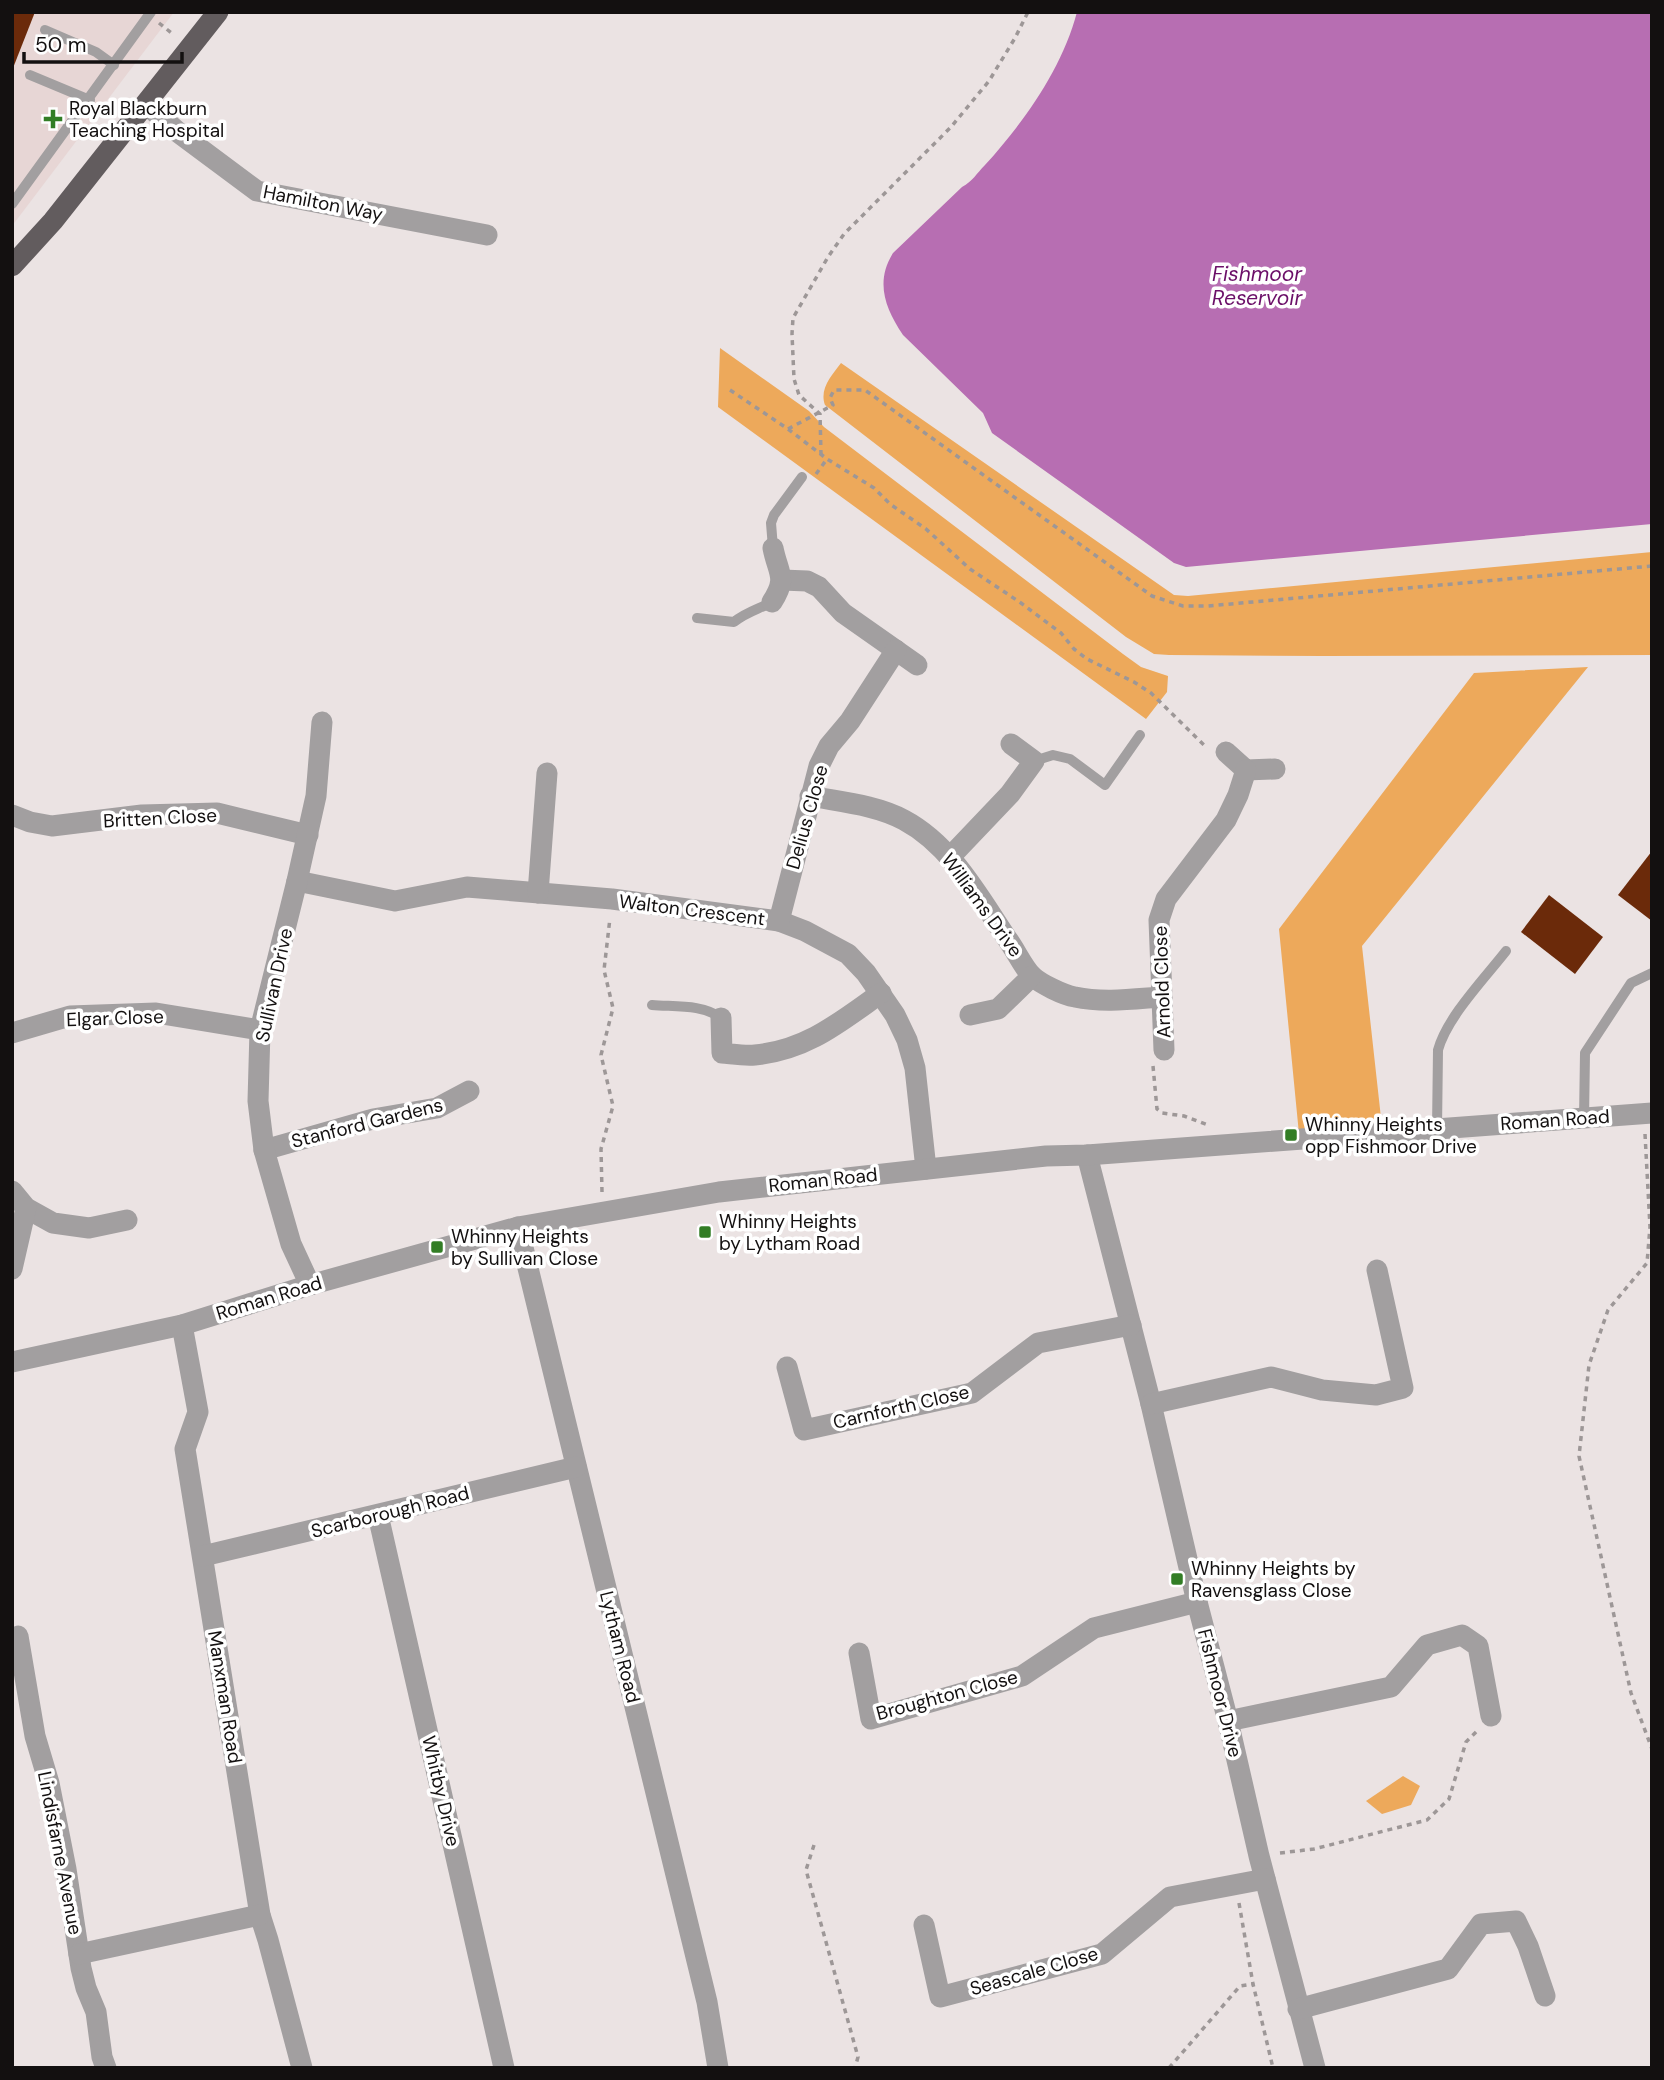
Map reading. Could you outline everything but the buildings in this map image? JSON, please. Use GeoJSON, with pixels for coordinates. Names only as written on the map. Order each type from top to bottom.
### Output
{"type":"FeatureCollection","features":[{"type":"Feature","properties":{"kind":"highway"},"geometry":{"type":"LineString","coordinates":[[12,266],[53,221],[218,12]]}},
{"type":"Feature","properties":{"kind":"street","name":"Hamilton Way"},"geometry":{"type":"LineString","coordinates":[[146,104],[179,133],[257,191],[487,235]]}},
{"type":"Feature","properties":{"kind":"street"},"geometry":{"type":"LineString","coordinates":[[772,602],[782,580],[773,548]]}},
{"type":"Feature","properties":{"kind":"street"},"geometry":{"type":"LineString","coordinates":[[782,580],[807,581],[819,587],[843,613],[917,665]]}},
{"type":"Feature","properties":{"kind":"street","name":"Delius Close"},"geometry":{"type":"LineString","coordinates":[[779,921],[819,766],[829,746],[850,722],[896,650]]}},
{"type":"Feature","properties":{"kind":"street","name":"Sullivan Drive"},"geometry":{"type":"LineString","coordinates":[[310,1285],[291,1244],[264,1150],[258,1101],[260,1030],[316,796],[323,722]]}},
{"type":"Feature","properties":{"kind":"street"},"geometry":{"type":"LineString","coordinates":[[951,856],[1010,794],[1034,761],[1011,744]]}},
{"type":"Feature","properties":{"kind":"street"},"geometry":{"type":"LineString","coordinates":[[1226,751],[1246,770],[1275,769]]}},
{"type":"Feature","properties":{"kind":"street","name":"Arnold Close"},"geometry":{"type":"LineString","coordinates":[[1164,1050],[1159,920],[1162,909],[1166,899],[1226,820],[1246,770]]}},
{"type":"Feature","properties":{"kind":"street"},"geometry":{"type":"LineString","coordinates":[[538,893],[547,773]]}},
{"type":"Feature","properties":{"kind":"street","name":"Williams Drive"},"geometry":{"type":"LineString","coordinates":[[810,796],[879,810],[904,820],[951,856],[1032,976],[1058,991],[1073,997],[1104,1000],[1161,997]]}},
{"type":"Feature","properties":{"kind":"street","name":"Britten Close"},"geometry":{"type":"LineString","coordinates":[[12,815],[52,826],[142,815],[217,813],[308,835]]}},
{"type":"Feature","properties":{"kind":"street","name":"Walton Crescent"},"geometry":{"type":"LineString","coordinates":[[297,881],[394,901],[467,887],[612,899],[779,921],[805,931],[848,954],[866,973],[881,993],[907,1040],[915,1068],[926,1169]]}},
{"type":"Feature","properties":{"kind":"street","name":"Williams Drive"},"geometry":{"type":"LineString","coordinates":[[970,1015],[998,1009],[1032,976]]}},
{"type":"Feature","properties":{"kind":"street"},"geometry":{"type":"LineString","coordinates":[[721,1018],[722,1053],[752,1055],[776,1052],[810,1041],[881,993]]}},
{"type":"Feature","properties":{"kind":"street","name":"Elgar Close"},"geometry":{"type":"LineString","coordinates":[[12,1033],[70,1016],[156,1013],[260,1030]]}},
{"type":"Feature","properties":{"kind":"street","name":"Stanford Gardens"},"geometry":{"type":"LineString","coordinates":[[264,1150],[373,1119],[437,1108],[469,1091]]}},
{"type":"Feature","properties":{"kind":"street","name":"Roman Road"},"geometry":{"type":"LineString","coordinates":[[12,1362],[182,1325],[310,1285],[517,1227],[719,1192],[1046,1156],[1648,1113]]}},
{"type":"Feature","properties":{"kind":"street","name":"Fishmoor Drive"},"geometry":{"type":"LineString","coordinates":[[1087,1155],[1151,1404],[1259,1856],[1315,2068]]}},
{"type":"Feature","properties":{"kind":"street"},"geometry":{"type":"LineString","coordinates":[[12,1191],[26,1208],[53,1223],[89,1228],[127,1220]]}},
{"type":"Feature","properties":{"kind":"street"},"geometry":{"type":"LineString","coordinates":[[12,1269],[26,1208]]}},
{"type":"Feature","properties":{"kind":"street","name":"Lytham Road"},"geometry":{"type":"LineString","coordinates":[[517,1227],[707,2002],[718,2068]]}},
{"type":"Feature","properties":{"kind":"street"},"geometry":{"type":"LineString","coordinates":[[1151,1404],[1271,1377],[1322,1390],[1376,1395],[1403,1388],[1377,1270]]}},
{"type":"Feature","properties":{"kind":"street","name":"Manxman Road"},"geometry":{"type":"LineString","coordinates":[[182,1325],[198,1412],[185,1449],[260,1915],[302,2068]]}},
{"type":"Feature","properties":{"kind":"street","name":"Carnforth Close"},"geometry":{"type":"LineString","coordinates":[[787,1367],[804,1430],[972,1393],[1038,1343],[1131,1325]]}},
{"type":"Feature","properties":{"kind":"street","name":"Scarborough Road"},"geometry":{"type":"LineString","coordinates":[[203,1556],[576,1466]]}},
{"type":"Feature","properties":{"kind":"street","name":"Whitby Drive"},"geometry":{"type":"LineString","coordinates":[[378,1515],[504,2068]]}},
{"type":"Feature","properties":{"kind":"street","name":"Broughton Close"},"geometry":{"type":"LineString","coordinates":[[859,1653],[871,1719],[1022,1676],[1094,1628],[1197,1602]]}},
{"type":"Feature","properties":{"kind":"street"},"geometry":{"type":"LineString","coordinates":[[1228,1721],[1391,1687],[1427,1644],[1462,1635],[1478,1646],[1492,1716]]}},
{"type":"Feature","properties":{"kind":"street","name":"Lindisfarne Avenue"},"geometry":{"type":"LineString","coordinates":[[18,1636],[35,1736],[49,1783],[66,1869],[79,1954],[86,1988],[96,2012],[106,2068]]}},
{"type":"Feature","properties":{"kind":"street","name":"Seascale Close"},"geometry":{"type":"LineString","coordinates":[[924,1925],[940,1997],[1102,1954],[1170,1897],[1265,1879]]}},
{"type":"Feature","properties":{"kind":"street"},"geometry":{"type":"LineString","coordinates":[[79,1954],[260,1915]]}},
{"type":"Feature","properties":{"kind":"street"},"geometry":{"type":"LineString","coordinates":[[1298,2009],[1448,1969],[1481,1924],[1516,1921],[1528,1946],[1545,1996]]}},
{"type":"Feature","properties":{"kind":"lane"},"geometry":{"type":"LineString","coordinates":[[12,204],[90,100],[151,12]]}},
{"type":"Feature","properties":{"kind":"lane"},"geometry":{"type":"LineString","coordinates":[[46,30],[96,52],[114,65]]}},
{"type":"Feature","properties":{"kind":"lane"},"geometry":{"type":"LineString","coordinates":[[30,75],[90,100]]}},
{"type":"Feature","properties":{"kind":"lane"},"geometry":{"type":"LineString","coordinates":[[773,548],[771,523],[774,515],[802,477]]}},
{"type":"Feature","properties":{"kind":"lane"},"geometry":{"type":"LineString","coordinates":[[697,618],[734,622],[745,613],[772,602]]}},
{"type":"Feature","properties":{"kind":"lane"},"geometry":{"type":"LineString","coordinates":[[1034,761],[1053,755],[1070,759],[1105,785],[1140,734]]}},
{"type":"Feature","properties":{"kind":"lane"},"geometry":{"type":"LineString","coordinates":[[1437,1129],[1438,1049],[1441,1039],[1459,1011],[1506,951]]}},
{"type":"Feature","properties":{"kind":"lane"},"geometry":{"type":"LineString","coordinates":[[1584,1119],[1585,1053],[1631,983],[1652,973]]}},
{"type":"Feature","properties":{"kind":"lane"},"geometry":{"type":"LineString","coordinates":[[652,1005],[703,1009],[721,1018]]}},
{"type":"Feature","properties":{"kind":"path"},"geometry":{"type":"LineString","coordinates":[[821,455],[820,414],[799,395],[794,379],[793,318],[844,234],[951,127],[989,81],[1028,12]]}},
{"type":"Feature","properties":{"kind":"path"},"geometry":{"type":"LineString","coordinates":[[730,390],[821,455],[874,488],[926,529],[970,569],[1052,626],[1087,659],[1151,693],[1208,749],[1226,751]]}},
{"type":"Feature","properties":{"kind":"path"},"geometry":{"type":"LineString","coordinates":[[788,429],[833,405],[830,398],[834,390],[864,390],[1152,596],[1183,606],[1208,606],[1652,566]]}},
{"type":"Feature","properties":{"kind":"path"},"geometry":{"type":"LineString","coordinates":[[602,1212],[601,1149],[613,1106],[601,1055],[613,1008],[604,970],[612,899]]}},
{"type":"Feature","properties":{"kind":"path"},"geometry":{"type":"LineString","coordinates":[[1164,1050],[1152,1060],[1157,1109],[1162,1114],[1184,1116],[1208,1125],[1235,1144]]}},
{"type":"Feature","properties":{"kind":"path"},"geometry":{"type":"LineString","coordinates":[[1648,1113],[1650,1227],[1647,1263],[1608,1310],[1589,1364],[1579,1456],[1631,1693],[1652,1749]]}},
{"type":"Feature","properties":{"kind":"path"},"geometry":{"type":"LineString","coordinates":[[1259,1856],[1314,1849],[1427,1821],[1450,1799],[1466,1742],[1492,1716]]}},
{"type":"Feature","properties":{"kind":"path"},"geometry":{"type":"LineString","coordinates":[[814,1845],[806,1870],[858,2057],[855,2068]]}},
{"type":"Feature","properties":{"kind":"path"},"geometry":{"type":"LineString","coordinates":[[1235,1884],[1253,1984],[1273,2068]]}},
{"type":"Feature","properties":{"kind":"path"},"geometry":{"type":"LineString","coordinates":[[1169,2068],[1240,1986],[1253,1984]]}},
{"type":"Feature","properties":{"kind":"shaded area","name":"Royal Blackburn Teaching Hospital"},"geometry":{"type":"Polygon","coordinates":[[[12,12],[174,12],[12,226],[12,12]]]}},
{"type":"Feature","properties":{"kind":"shaded area"},"geometry":{"type":"Polygon","coordinates":[[[720,348],[809,411],[824,427],[1123,654],[1141,667],[1168,676],[1167,692],[1146,719],[718,407],[720,348]]]}},
{"type":"Feature","properties":{"kind":"shaded area"},"geometry":{"type":"Polygon","coordinates":[[[841,363],[1174,595],[1188,596],[1652,552],[1652,655],[1154,654],[1126,637],[825,405],[825,388],[841,363]]]}},
{"type":"Feature","properties":{"kind":"shaded area"},"geometry":{"type":"Polygon","coordinates":[[[1588,667],[1362,946],[1382,1127],[1299,1134],[1279,929],[1474,673],[1588,667]]]}},
{"type":"Feature","properties":{"kind":"shaded area"},"geometry":{"type":"Polygon","coordinates":[[[1403,1776],[1420,1786],[1411,1805],[1382,1814],[1366,1801],[1403,1776]]]}},
{"type":"Feature","properties":{"kind":"water","name":"Fishmoor Reservoir"},"geometry":{"type":"Polygon","coordinates":[[[1077,12],[1652,12],[1652,524],[1186,567],[1174,563],[992,433],[983,413],[903,335],[887,305],[884,274],[893,253],[972,180],[1027,113],[1062,54],[1077,12]]]}},
{"type":"Feature","properties":{"kind":"place","name":"Royal Blackburn Teaching Hospital"},"geometry":{"type":"Point","coordinates":[53,119]}},
{"type":"Feature","properties":{"kind":"place","name":"Whinny Heights opp Fishmoor Drive"},"geometry":{"type":"Point","coordinates":[1291,1135]}},
{"type":"Feature","properties":{"kind":"place","name":"Whinny Heights by Lytham Road"},"geometry":{"type":"Point","coordinates":[705,1232]}},
{"type":"Feature","properties":{"kind":"place","name":"Whinny Heights by Sullivan Close"},"geometry":{"type":"Point","coordinates":[437,1247]}},
{"type":"Feature","properties":{"kind":"place","name":"Whinny Heights by Ravensglass Close"},"geometry":{"type":"Point","coordinates":[1177,1579]}}]}
